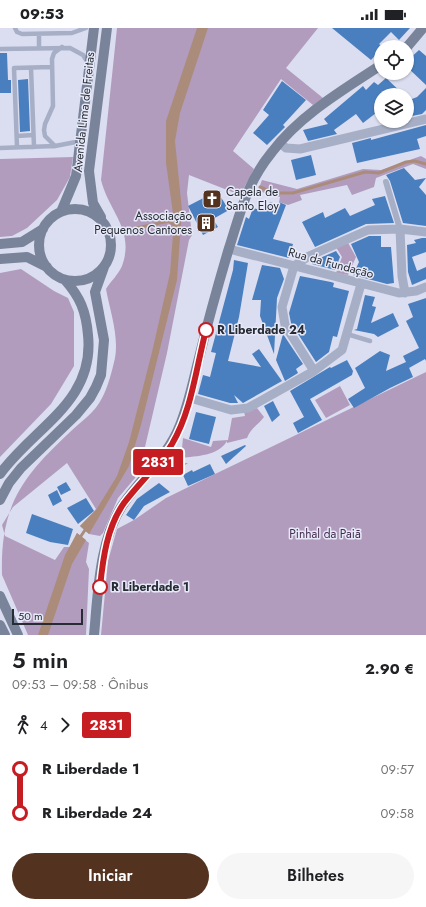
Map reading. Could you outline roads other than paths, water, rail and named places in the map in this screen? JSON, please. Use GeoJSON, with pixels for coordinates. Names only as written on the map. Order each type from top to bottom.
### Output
{"type":"FeatureCollection","features":[{"type":"Feature","properties":{"kind":"main road","name":"Avenida Lima de Freitas"},"geometry":{"type":"LineString","coordinates":[[61,212],[76,176],[94,28]]}},
{"type":"Feature","properties":{"kind":"main road","name":"Avenida Lima de Freitas"},"geometry":{"type":"LineString","coordinates":[[102,221],[93,203],[89,171],[107,28]]}},
{"type":"Feature","properties":{"kind":"main road"},"geometry":{"type":"LineString","coordinates":[[413,40],[423,28]]}},
{"type":"Feature","properties":{"kind":"main road"},"geometry":{"type":"LineString","coordinates":[[94,635],[101,576],[109,534],[124,503],[172,444],[190,398],[200,351],[246,192],[266,159],[310,114],[374,70]]}},
{"type":"Feature","properties":{"kind":"main road"},"geometry":{"type":"LineString","coordinates":[[0,500],[9,483],[20,468],[76,415],[90,398],[100,375],[104,340],[95,292],[112,249],[108,229],[102,221],[88,211],[79,209],[61,212],[47,222],[40,239],[39,249],[42,259],[55,275],[65,280],[76,281],[87,279],[104,267]]}},
{"type":"Feature","properties":{"kind":"main road"},"geometry":{"type":"LineString","coordinates":[[0,244],[22,242],[43,230]]}},
{"type":"Feature","properties":{"kind":"main road"},"geometry":{"type":"LineString","coordinates":[[0,259],[27,258],[47,267]]}},
{"type":"Feature","properties":{"kind":"main road"},"geometry":{"type":"LineString","coordinates":[[0,474],[12,458],[66,405],[75,394],[85,373],[89,345],[84,310],[77,294],[65,280]]}},
{"type":"Feature","properties":{"kind":"main road"},"geometry":{"type":"LineString","coordinates":[[0,596],[18,635]]}},
{"type":"Feature","properties":{"kind":"main road"},"geometry":{"type":"LineString","coordinates":[[0,625],[5,635]]}},
{"type":"Feature","properties":{"kind":"street"},"geometry":{"type":"LineString","coordinates":[[280,143],[290,149],[306,148],[426,119]]}},
{"type":"Feature","properties":{"kind":"street"},"geometry":{"type":"LineString","coordinates":[[386,182],[400,229],[402,276],[406,293]]}},
{"type":"Feature","properties":{"kind":"street"},"geometry":{"type":"LineString","coordinates":[[314,371],[285,324],[282,307],[294,266],[309,256],[368,230],[400,229],[426,232]]}},
{"type":"Feature","properties":{"kind":"street","name":"Rua da Fundação"},"geometry":{"type":"LineString","coordinates":[[229,249],[399,293],[406,293],[426,287]]}},
{"type":"Feature","properties":{"kind":"street"},"geometry":{"type":"LineString","coordinates":[[190,398],[231,410],[248,408],[314,371],[342,350],[361,284]]}},
{"type":"Feature","properties":{"kind":"lane"},"geometry":{"type":"LineString","coordinates":[[15,28],[19,34],[72,33],[86,28]]}},
{"type":"Feature","properties":{"kind":"lane"},"geometry":{"type":"LineString","coordinates":[[39,34],[39,48]]}},
{"type":"Feature","properties":{"kind":"lane"},"geometry":{"type":"LineString","coordinates":[[55,146],[45,136],[44,130],[53,106],[51,67],[54,53],[62,47]]}},
{"type":"Feature","properties":{"kind":"lane"},"geometry":{"type":"LineString","coordinates":[[0,49],[62,47],[73,49],[83,55],[90,67]]}},
{"type":"Feature","properties":{"kind":"lane"},"geometry":{"type":"LineString","coordinates":[[17,147],[14,68],[51,67]]}},
{"type":"Feature","properties":{"kind":"lane"},"geometry":{"type":"LineString","coordinates":[[31,68],[34,147]]}},
{"type":"Feature","properties":{"kind":"lane"},"geometry":{"type":"LineString","coordinates":[[17,136],[33,135]]}},
{"type":"Feature","properties":{"kind":"lane"},"geometry":{"type":"LineString","coordinates":[[0,148],[55,146],[81,141]]}},
{"type":"Feature","properties":{"kind":"lane"},"geometry":{"type":"LineString","coordinates":[[347,334],[370,341]]}},
{"type":"Feature","properties":{"kind":"waterway"},"geometry":{"type":"LineString","coordinates":[[260,187],[274,193],[293,193],[365,172],[379,173],[406,162],[415,161],[426,164]]}},
{"type":"Feature","properties":{"kind":"waterway"},"geometry":{"type":"LineString","coordinates":[[127,230],[169,221],[176,227]]}},
{"type":"Feature","properties":{"kind":"waterway"},"geometry":{"type":"LineString","coordinates":[[79,539],[87,527]]}},
{"type":"Feature","properties":{"kind":"place","name":"Capela de Santo Eloy"},"geometry":{"type":"Point","coordinates":[212,199]}},
{"type":"Feature","properties":{"kind":"place","name":"Associação Pequenos Cantores"},"geometry":{"type":"Point","coordinates":[206,223]}},
{"type":"Feature","properties":{"kind":"place","name":"R Liberdade 24"},"geometry":{"type":"Point","coordinates":[206,330]}},
{"type":"Feature","properties":{"kind":"place","name":"R Liberdade 1"},"geometry":{"type":"Point","coordinates":[100,587]}},
{"type":"Feature","properties":{"kind":"park label","name":"Pinhal da Paiã"},"geometry":{"type":"Point","coordinates":[325,534]}}]}
